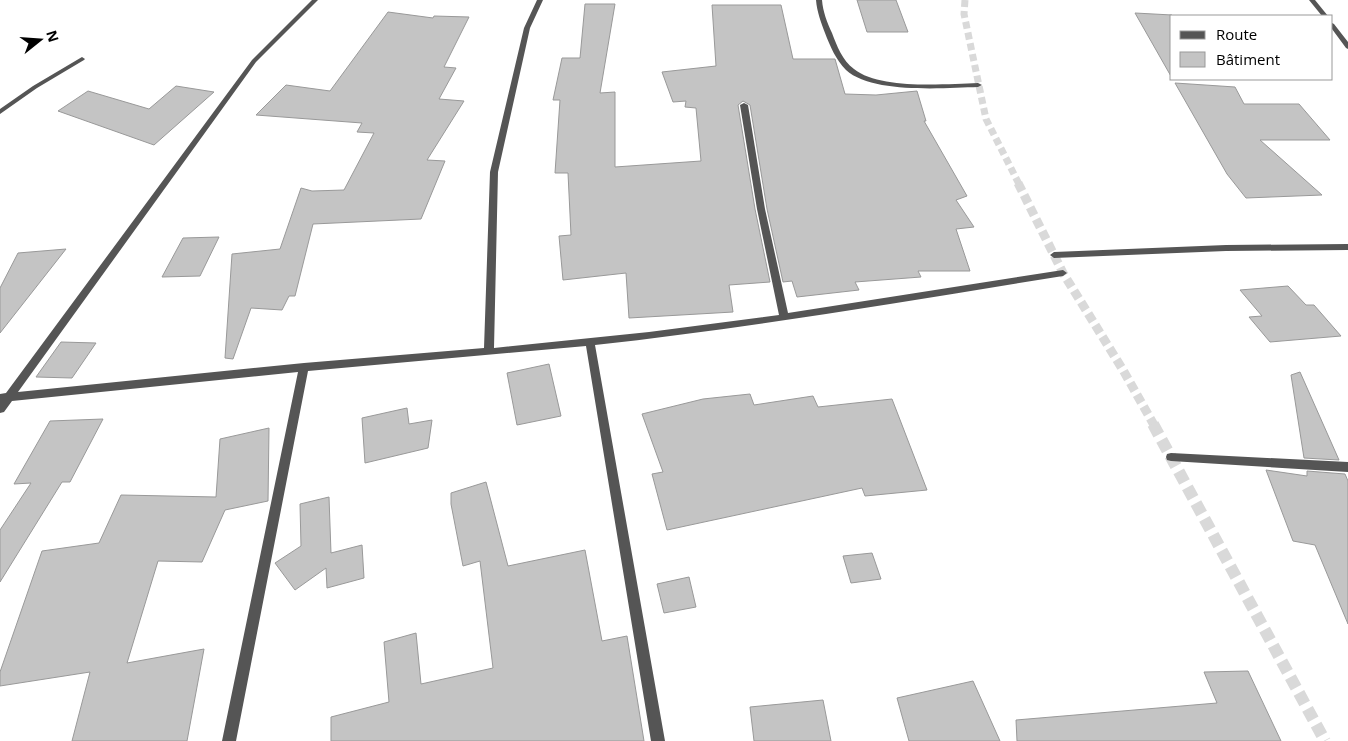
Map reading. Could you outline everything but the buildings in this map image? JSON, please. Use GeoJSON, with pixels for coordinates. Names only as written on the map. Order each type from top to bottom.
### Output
{"type":"FeatureCollection","features":[{"type":"Feature","properties":{"kind":"street"},"geometry":{"type":"LineString","coordinates":[[0,409],[4,398],[254,61],[315,0]]}},
{"type":"Feature","properties":{"kind":"street"},"geometry":{"type":"LineString","coordinates":[[489,350],[494,172],[527,28],[540,0]]}},
{"type":"Feature","properties":{"kind":"street"},"geometry":{"type":"LineString","coordinates":[[819,0],[820,12],[837,54],[853,72],[870,79],[899,85],[978,85]]}},
{"type":"Feature","properties":{"kind":"street"},"geometry":{"type":"LineString","coordinates":[[1312,0],[1324,15]]}},
{"type":"Feature","properties":{"kind":"street"},"geometry":{"type":"LineString","coordinates":[[1333,26],[1347,43]]}},
{"type":"Feature","properties":{"kind":"street"},"geometry":{"type":"LineString","coordinates":[[0,112],[41,83],[82,59]]}},
{"type":"Feature","properties":{"kind":"street"},"geometry":{"type":"LineString","coordinates":[[744,105],[761,209],[784,318]]}},
{"type":"Feature","properties":{"kind":"street"},"geometry":{"type":"LineString","coordinates":[[1054,255],[1226,248],[1348,247]]}},
{"type":"Feature","properties":{"kind":"street"},"geometry":{"type":"LineString","coordinates":[[4,398],[154,380],[590,342],[784,318],[1064,273]]}},
{"type":"Feature","properties":{"kind":"street"},"geometry":{"type":"LineString","coordinates":[[590,342],[658,741]]}},
{"type":"Feature","properties":{"kind":"street"},"geometry":{"type":"LineString","coordinates":[[229,741],[304,367]]}},
{"type":"Feature","properties":{"kind":"street"},"geometry":{"type":"LineString","coordinates":[[1171,457],[1348,468]]}},
{"type":"Feature","properties":{"kind":"tunnel"},"geometry":{"type":"LineString","coordinates":[[965,0],[964,14],[986,119],[1019,184]]}},
{"type":"Feature","properties":{"kind":"tunnel"},"geometry":{"type":"LineString","coordinates":[[1018,183],[1063,273],[1123,370],[1154,425]]}},
{"type":"Feature","properties":{"kind":"tunnel"},"geometry":{"type":"LineString","coordinates":[[1153,424],[1325,741]]}}]}
